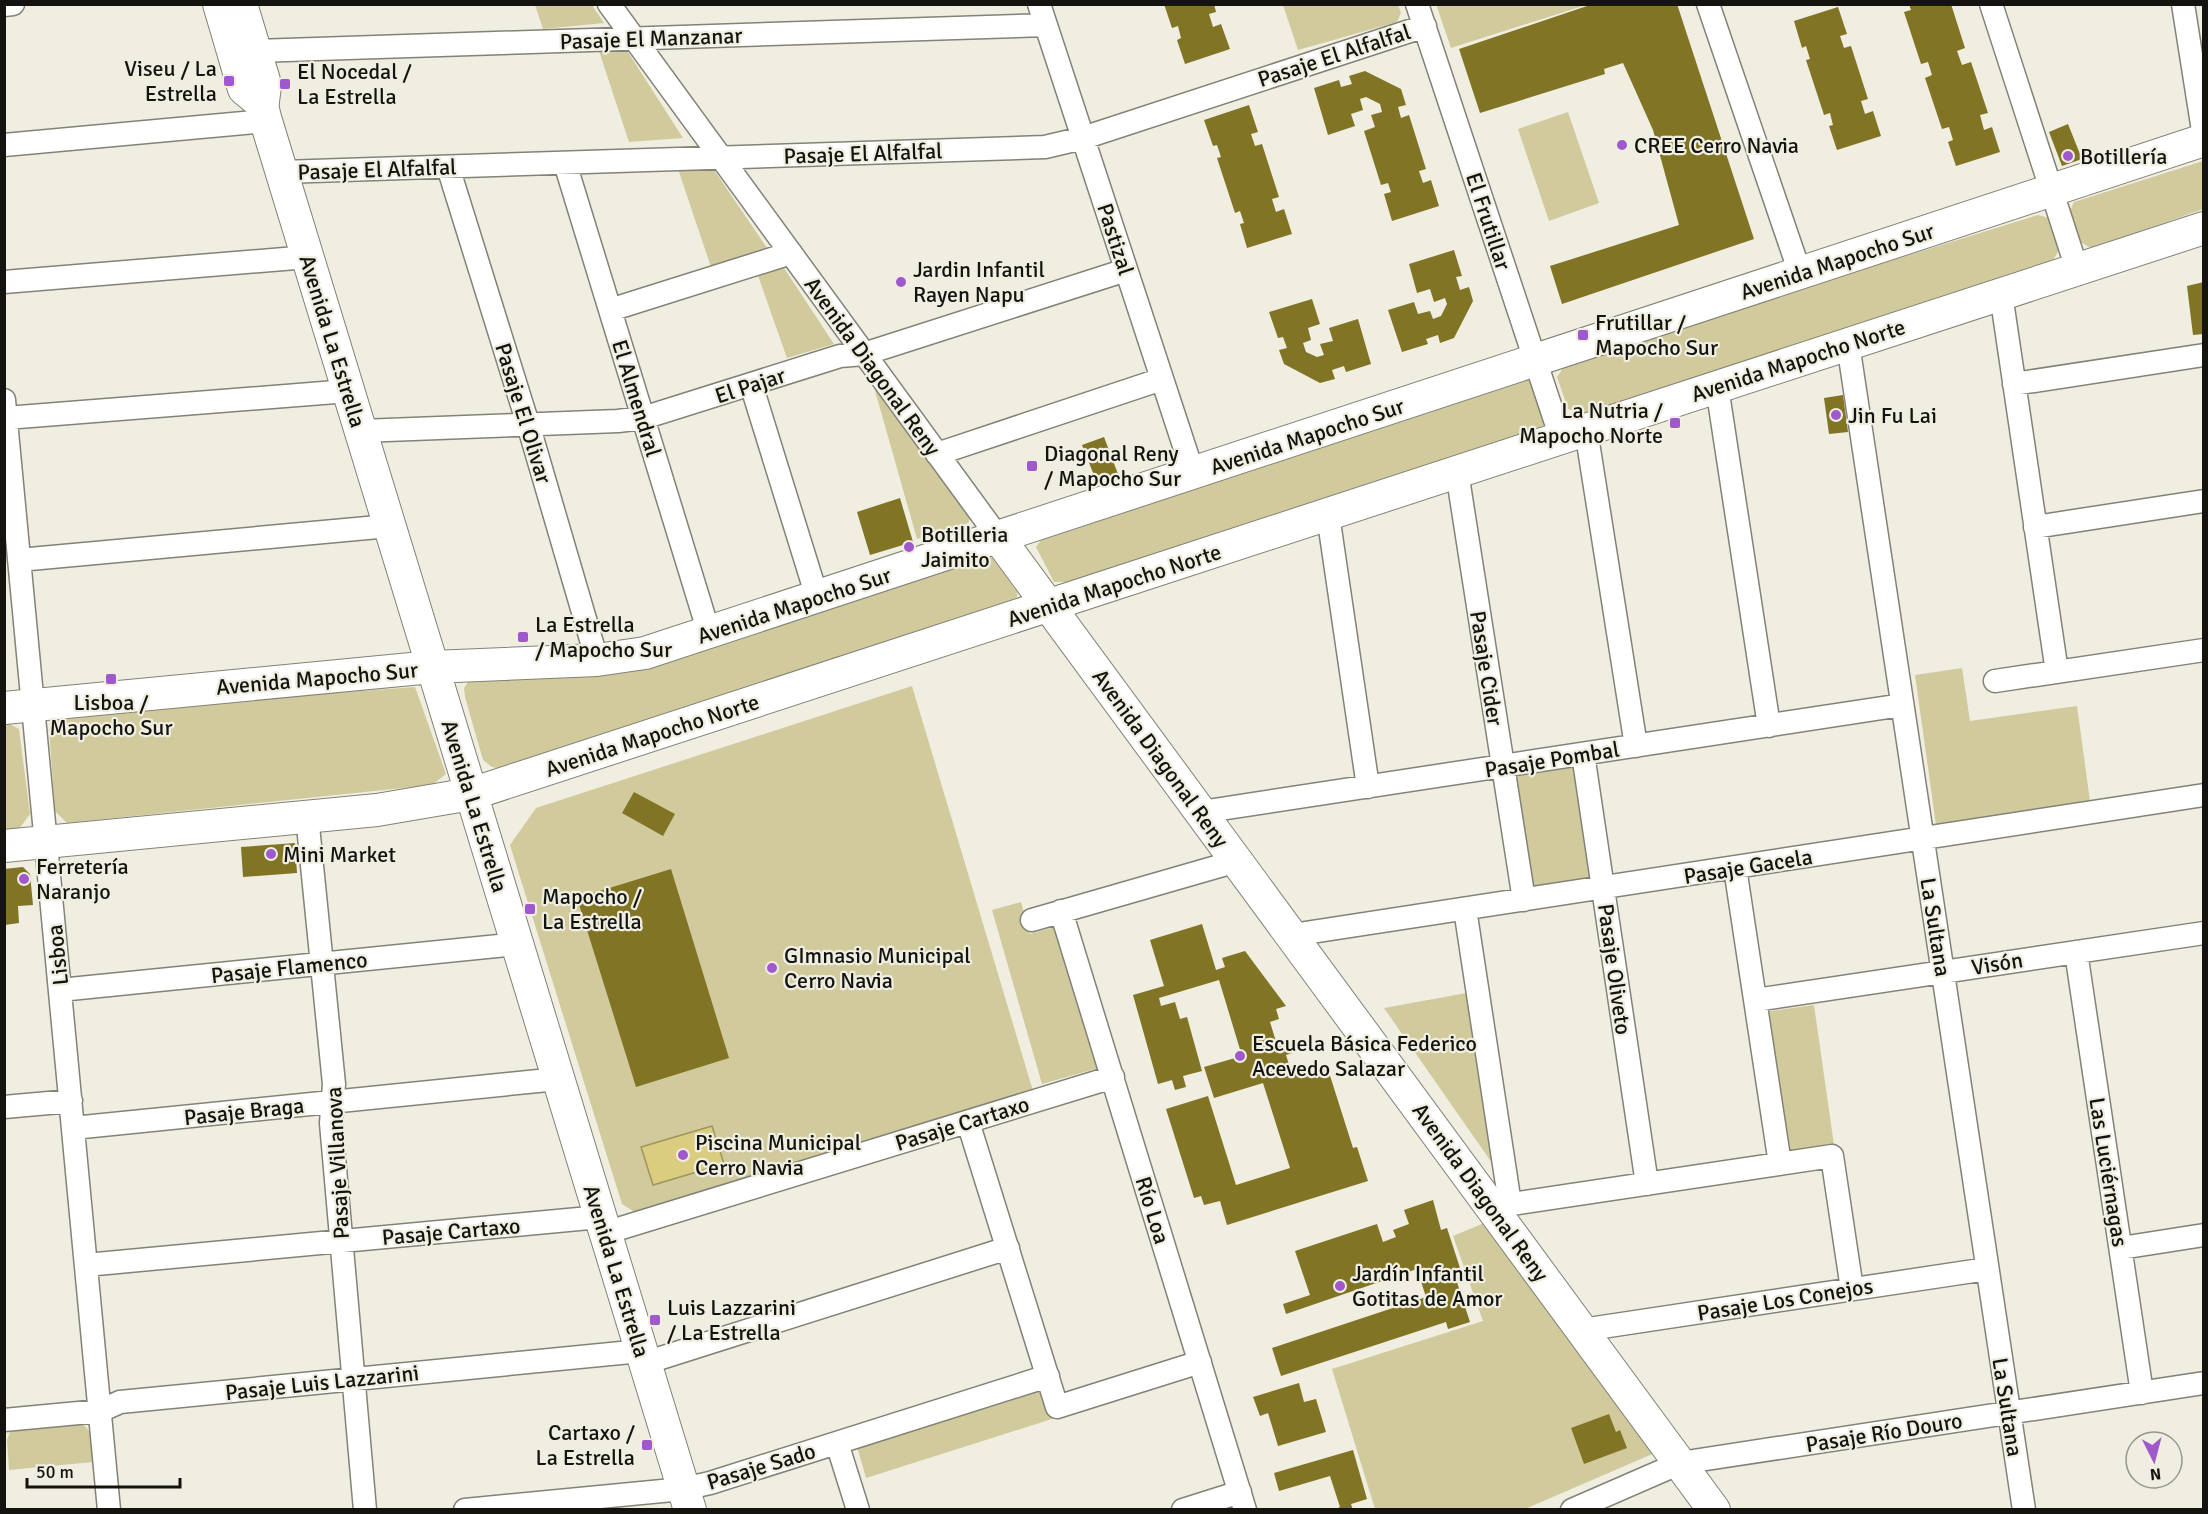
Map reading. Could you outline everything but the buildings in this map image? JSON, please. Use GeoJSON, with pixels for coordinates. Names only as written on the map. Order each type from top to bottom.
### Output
{"type":"FeatureCollection","features":[{"type":"Feature","properties":{"kind":"street"},"geometry":{"type":"LineString","coordinates":[[4,5],[13,4]]}},
{"type":"Feature","properties":{"kind":"street","name":"Avenida La Estrella"},"geometry":{"type":"LineString","coordinates":[[219,4],[244,89],[263,112]]}},
{"type":"Feature","properties":{"kind":"street","name":"Avenida La Estrella"},"geometry":{"type":"LineString","coordinates":[[241,4],[265,84],[263,112],[687,1499]]}},
{"type":"Feature","properties":{"kind":"street","name":"Avenida Diagonal Reny"},"geometry":{"type":"LineString","coordinates":[[609,4],[1237,861],[1501,1206],[1582,1330],[1714,1509]]}},
{"type":"Feature","properties":{"kind":"street"},"geometry":{"type":"LineString","coordinates":[[1708,4],[1800,273]]}},
{"type":"Feature","properties":{"kind":"street"},"geometry":{"type":"LineString","coordinates":[[1991,4],[2077,269]]}},
{"type":"Feature","properties":{"kind":"street"},"geometry":{"type":"LineString","coordinates":[[2183,4],[2204,138]]}},
{"type":"Feature","properties":{"kind":"street","name":"Pasaje El Manzanar"},"geometry":{"type":"LineString","coordinates":[[256,51],[633,38],[1042,15]]}},
{"type":"Feature","properties":{"kind":"street","name":"Pastizal"},"geometry":{"type":"LineString","coordinates":[[1042,15],[1192,473]]}},
{"type":"Feature","properties":{"kind":"street","name":"Pasaje El Alfalfal"},"geometry":{"type":"LineString","coordinates":[[282,172],[1045,147],[1083,138],[1421,15]]}},
{"type":"Feature","properties":{"kind":"street","name":"El Frutillar"},"geometry":{"type":"LineString","coordinates":[[1421,15],[1536,360],[1573,434]]}},
{"type":"Feature","properties":{"kind":"street"},"geometry":{"type":"LineString","coordinates":[[4,145],[263,112]]}},
{"type":"Feature","properties":{"kind":"street","name":"Avenida Mapocho Sur"},"geometry":{"type":"LineString","coordinates":[[19,707],[432,668],[597,660],[645,653],[2204,138]]}},
{"type":"Feature","properties":{"kind":"street","name":"El Almendral"},"geometry":{"type":"LineString","coordinates":[[565,163],[709,633]]}},
{"type":"Feature","properties":{"kind":"street","name":"Pasaje El Olivar"},"geometry":{"type":"LineString","coordinates":[[448,167],[528,424],[597,660]]}},
{"type":"Feature","properties":{"kind":"street","name":"Avenida Mapocho Norte"},"geometry":{"type":"LineString","coordinates":[[4,846],[377,810],[471,794],[2204,228]]}},
{"type":"Feature","properties":{"kind":"street"},"geometry":{"type":"LineString","coordinates":[[610,310],[791,253]]}},
{"type":"Feature","properties":{"kind":"street"},"geometry":{"type":"LineString","coordinates":[[4,282],[308,257]]}},
{"type":"Feature","properties":{"kind":"street","name":"El Pajar"},"geometry":{"type":"LineString","coordinates":[[361,431],[618,421],[643,418],[840,356],[864,354],[1126,270]]}},
{"type":"Feature","properties":{"kind":"street"},"geometry":{"type":"LineString","coordinates":[[2001,294],[2057,672]]}},
{"type":"Feature","properties":{"kind":"street","name":"La Sultana"},"geometry":{"type":"LineString","coordinates":[[1848,344],[2024,1509]]}},
{"type":"Feature","properties":{"kind":"street"},"geometry":{"type":"LineString","coordinates":[[2014,384],[2204,355]]}},
{"type":"Feature","properties":{"kind":"street"},"geometry":{"type":"LineString","coordinates":[[937,454],[1162,379]]}},
{"type":"Feature","properties":{"kind":"street"},"geometry":{"type":"LineString","coordinates":[[751,384],[817,597]]}},
{"type":"Feature","properties":{"kind":"street"},"geometry":{"type":"LineString","coordinates":[[1717,387],[1769,726]]}},
{"type":"Feature","properties":{"kind":"street"},"geometry":{"type":"LineString","coordinates":[[5,409],[348,391]]}},
{"type":"Feature","properties":{"kind":"street","name":"Lisboa"},"geometry":{"type":"LineString","coordinates":[[5,409],[19,560],[19,707],[45,843],[109,1509]]}},
{"type":"Feature","properties":{"kind":"street"},"geometry":{"type":"LineString","coordinates":[[1573,434],[1636,746]]}},
{"type":"Feature","properties":{"kind":"street","name":"Pasaje Cider"},"geometry":{"type":"LineString","coordinates":[[1457,472],[1524,900]]}},
{"type":"Feature","properties":{"kind":"street"},"geometry":{"type":"LineString","coordinates":[[2035,527],[2204,501]]}},
{"type":"Feature","properties":{"kind":"street"},"geometry":{"type":"LineString","coordinates":[[1328,514],[1368,787]]}},
{"type":"Feature","properties":{"kind":"street"},"geometry":{"type":"LineString","coordinates":[[19,560],[389,526]]}},
{"type":"Feature","properties":{"kind":"street"},"geometry":{"type":"LineString","coordinates":[[1995,681],[2204,650]]}},
{"type":"Feature","properties":{"kind":"street","name":"Pasaje Pombal"},"geometry":{"type":"LineString","coordinates":[[1201,812],[1902,705]]}},
{"type":"Feature","properties":{"kind":"street","name":"Pasaje Oliveto"},"geometry":{"type":"LineString","coordinates":[[1583,754],[1647,1184]]}},
{"type":"Feature","properties":{"kind":"street","name":"Pasaje Gacela"},"geometry":{"type":"LineString","coordinates":[[1292,935],[2204,795]]}},
{"type":"Feature","properties":{"kind":"street","name":"Pasaje Villanova"},"geometry":{"type":"LineString","coordinates":[[307,816],[334,1084],[331,1123],[365,1509]]}},
{"type":"Feature","properties":{"kind":"street"},"geometry":{"type":"LineString","coordinates":[[1032,920],[1237,861]]}},
{"type":"Feature","properties":{"kind":"street"},"geometry":{"type":"LineString","coordinates":[[1735,868],[1780,1164]]}},
{"type":"Feature","properties":{"kind":"street"},"geometry":{"type":"LineString","coordinates":[[1465,909],[1501,1206],[1832,1156],[1852,1289]]}},
{"type":"Feature","properties":{"kind":"street","name":"Río Loa"},"geometry":{"type":"LineString","coordinates":[[1061,911],[1243,1501]]}},
{"type":"Feature","properties":{"kind":"street","name":"Visón"},"geometry":{"type":"LineString","coordinates":[[1755,1000],[2204,933]]}},
{"type":"Feature","properties":{"kind":"street","name":"Pasaje Flamenco"},"geometry":{"type":"LineString","coordinates":[[60,990],[517,944]]}},
{"type":"Feature","properties":{"kind":"street","name":"Las Luciérnagas"},"geometry":{"type":"LineString","coordinates":[[2076,952],[2142,1393]]}},
{"type":"Feature","properties":{"kind":"street","name":"Pasaje Cartaxo"},"geometry":{"type":"LineString","coordinates":[[86,1265],[341,1241],[603,1225],[968,1122],[1113,1077]]}},
{"type":"Feature","properties":{"kind":"street","name":"Pasaje Braga"},"geometry":{"type":"LineString","coordinates":[[73,1128],[558,1079]]}},
{"type":"Feature","properties":{"kind":"street"},"geometry":{"type":"LineString","coordinates":[[4,1107],[71,1101]]}},
{"type":"Feature","properties":{"kind":"street"},"geometry":{"type":"LineString","coordinates":[[968,1122],[1057,1407],[1200,1362]]}},
{"type":"Feature","properties":{"kind":"street"},"geometry":{"type":"LineString","coordinates":[[2121,1248],[2204,1235]]}},
{"type":"Feature","properties":{"kind":"street","name":"Pasaje Luis Lazzarini"},"geometry":{"type":"LineString","coordinates":[[4,1420],[100,1411],[120,1402],[353,1379],[643,1357],[1008,1248]]}},
{"type":"Feature","properties":{"kind":"street","name":"Pasaje Los Conejos"},"geometry":{"type":"LineString","coordinates":[[1582,1330],[1987,1269]]}},
{"type":"Feature","properties":{"kind":"street","name":"Pasaje Sado"},"geometry":{"type":"LineString","coordinates":[[465,1509],[687,1499],[711,1483],[1048,1376]]}},
{"type":"Feature","properties":{"kind":"street","name":"Pasaje Río Douro"},"geometry":{"type":"LineString","coordinates":[[1573,1509],[1680,1463],[2204,1383]]}},
{"type":"Feature","properties":{"kind":"street"},"geometry":{"type":"LineString","coordinates":[[837,1443],[858,1509]]}},
{"type":"Feature","properties":{"kind":"street"},"geometry":{"type":"LineString","coordinates":[[1183,1509],[1243,1501]]}},
{"type":"Feature","properties":{"kind":"shaded area"},"geometry":{"type":"Polygon","coordinates":[[[1436,4],[1586,4],[1586,5],[1451,48],[1436,4]]]}},
{"type":"Feature","properties":{"kind":"shaded area"},"geometry":{"type":"Polygon","coordinates":[[[535,5],[592,5],[604,23],[543,29],[535,5]]]}},
{"type":"Feature","properties":{"kind":"shaded area"},"geometry":{"type":"Polygon","coordinates":[[[1283,5],[1398,5],[1401,13],[1397,22],[1298,50],[1283,5]]]}},
{"type":"Feature","properties":{"kind":"shaded area"},"geometry":{"type":"Polygon","coordinates":[[[598,48],[626,49],[683,138],[629,142],[598,48]]]}},
{"type":"Feature","properties":{"kind":"shaded area"},"geometry":{"type":"Polygon","coordinates":[[[1568,112],[1599,203],[1549,221],[1518,129],[1568,112]]]}},
{"type":"Feature","properties":{"kind":"shaded area"},"geometry":{"type":"Polygon","coordinates":[[[2203,161],[2203,209],[2092,249],[2079,241],[2069,213],[2074,202],[2203,161]]]}},
{"type":"Feature","properties":{"kind":"shaded area"},"geometry":{"type":"Polygon","coordinates":[[[678,169],[714,170],[767,248],[711,267],[678,169]]]}},
{"type":"Feature","properties":{"kind":"shaded area"},"geometry":{"type":"Polygon","coordinates":[[[2038,215],[2053,219],[2062,245],[2052,262],[1588,414],[1568,409],[1557,377],[1568,361],[2038,215]]]}},
{"type":"Feature","properties":{"kind":"shaded area"},"geometry":{"type":"Polygon","coordinates":[[[782,265],[834,344],[787,358],[757,273],[782,265]]]}},
{"type":"Feature","properties":{"kind":"shaded area"},"geometry":{"type":"Polygon","coordinates":[[[1520,378],[1535,382],[1548,419],[1539,430],[1074,582],[1054,582],[1036,547],[1044,536],[1520,378]]]}},
{"type":"Feature","properties":{"kind":"shaded area"},"geometry":{"type":"Polygon","coordinates":[[[872,380],[971,516],[968,523],[917,539],[872,380]]]}},
{"type":"Feature","properties":{"kind":"shaded area"},"geometry":{"type":"Polygon","coordinates":[[[991,557],[1003,562],[1018,587],[1017,597],[1010,605],[502,769],[492,767],[483,760],[465,697],[464,688],[469,681],[591,676],[662,664],[982,558],[991,557]]]}},
{"type":"Feature","properties":{"kind":"shaded area"},"geometry":{"type":"Polygon","coordinates":[[[1962,668],[1970,721],[2077,706],[2090,801],[1936,825],[1915,675],[1962,668]]]}},
{"type":"Feature","properties":{"kind":"shaded area","name":"GImnasio Municipal Cerro Navia"},"geometry":{"type":"Polygon","coordinates":[[[912,686],[1033,1091],[636,1213],[622,1204],[510,845],[536,808],[912,686]]]}},
{"type":"Feature","properties":{"kind":"shaded area"},"geometry":{"type":"Polygon","coordinates":[[[415,687],[446,774],[432,785],[67,823],[55,811],[49,729],[66,713],[415,687]]]}},
{"type":"Feature","properties":{"kind":"shaded area"},"geometry":{"type":"Polygon","coordinates":[[[4,721],[19,729],[30,814],[19,829],[4,830],[4,721]]]}},
{"type":"Feature","properties":{"kind":"shaded area"},"geometry":{"type":"Polygon","coordinates":[[[1578,765],[1595,879],[1526,888],[1511,774],[1578,765]]]}},
{"type":"Feature","properties":{"kind":"shaded area"},"geometry":{"type":"Polygon","coordinates":[[[1021,902],[1030,934],[1062,925],[1102,1067],[1042,1084],[992,910],[1021,902]]]}},
{"type":"Feature","properties":{"kind":"shaded area"},"geometry":{"type":"Polygon","coordinates":[[[1472,992],[1499,1173],[1384,1008],[1472,992]]]}},
{"type":"Feature","properties":{"kind":"shaded area"},"geometry":{"type":"Polygon","coordinates":[[[1814,1005],[1834,1145],[1787,1153],[1764,1012],[1814,1005]]]}},
{"type":"Feature","properties":{"kind":"shaded area","name":"Piscina Municipal Cerro Navia"},"geometry":{"type":"Polygon","coordinates":[[[712,1126],[724,1164],[653,1185],[641,1147],[712,1126]]]}},
{"type":"Feature","properties":{"kind":"shaded area"},"geometry":{"type":"Polygon","coordinates":[[[1489,1221],[1657,1452],[1525,1509],[1375,1509],[1332,1369],[1483,1321],[1453,1236],[1489,1221]]]}},
{"type":"Feature","properties":{"kind":"shaded area"},"geometry":{"type":"Polygon","coordinates":[[[1043,1387],[1055,1418],[866,1478],[856,1443],[1043,1387]]]}},
{"type":"Feature","properties":{"kind":"shaded area"},"geometry":{"type":"Polygon","coordinates":[[[82,1423],[90,1432],[93,1462],[9,1470],[7,1440],[11,1429],[82,1423]]]}},
{"type":"Feature","properties":{"kind":"place","name":"Viseu / La Estrella"},"geometry":{"type":"Point","coordinates":[229,81]}},
{"type":"Feature","properties":{"kind":"place","name":"El Nocedal / La Estrella"},"geometry":{"type":"Point","coordinates":[285,84]}},
{"type":"Feature","properties":{"kind":"place","name":"CREE Cerro Navia"},"geometry":{"type":"Point","coordinates":[1622,145]}},
{"type":"Feature","properties":{"kind":"place","name":"Botillería"},"geometry":{"type":"Point","coordinates":[2068,156]}},
{"type":"Feature","properties":{"kind":"place","name":"Jardin Infantil Rayen Napu"},"geometry":{"type":"Point","coordinates":[901,282]}},
{"type":"Feature","properties":{"kind":"place","name":"Frutillar / Mapocho Sur"},"geometry":{"type":"Point","coordinates":[1583,335]}},
{"type":"Feature","properties":{"kind":"place","name":"Jin Fu Lai"},"geometry":{"type":"Point","coordinates":[1836,415]}},
{"type":"Feature","properties":{"kind":"place","name":"La Nutria / Mapocho Norte"},"geometry":{"type":"Point","coordinates":[1675,423]}},
{"type":"Feature","properties":{"kind":"place","name":"Diagonal Reny / Mapocho Sur"},"geometry":{"type":"Point","coordinates":[1032,466]}},
{"type":"Feature","properties":{"kind":"place","name":"Botilleria Jaimito"},"geometry":{"type":"Point","coordinates":[909,547]}},
{"type":"Feature","properties":{"kind":"place","name":"La Estrella / Mapocho Sur"},"geometry":{"type":"Point","coordinates":[523,637]}},
{"type":"Feature","properties":{"kind":"place","name":"Lisboa / Mapocho Sur"},"geometry":{"type":"Point","coordinates":[111,679]}},
{"type":"Feature","properties":{"kind":"place","name":"Mini Market"},"geometry":{"type":"Point","coordinates":[271,854]}},
{"type":"Feature","properties":{"kind":"place","name":"Ferretería Naranjo"},"geometry":{"type":"Point","coordinates":[24,879]}},
{"type":"Feature","properties":{"kind":"place","name":"Mapocho / La Estrella"},"geometry":{"type":"Point","coordinates":[530,909]}},
{"type":"Feature","properties":{"kind":"place","name":"GImnasio Municipal Cerro Navia"},"geometry":{"type":"Point","coordinates":[772,968]}},
{"type":"Feature","properties":{"kind":"place","name":"Escuela Básica Federico Acevedo Salazar"},"geometry":{"type":"Point","coordinates":[1240,1056]}},
{"type":"Feature","properties":{"kind":"place","name":"Piscina Municipal Cerro Navia"},"geometry":{"type":"Point","coordinates":[683,1155]}},
{"type":"Feature","properties":{"kind":"place","name":"Jardín Infantil Gotitas de Amor"},"geometry":{"type":"Point","coordinates":[1340,1286]}},
{"type":"Feature","properties":{"kind":"place","name":"Luis Lazzarini / La Estrella"},"geometry":{"type":"Point","coordinates":[655,1320]}},
{"type":"Feature","properties":{"kind":"place","name":"Cartaxo / La Estrella"},"geometry":{"type":"Point","coordinates":[647,1445]}}]}
